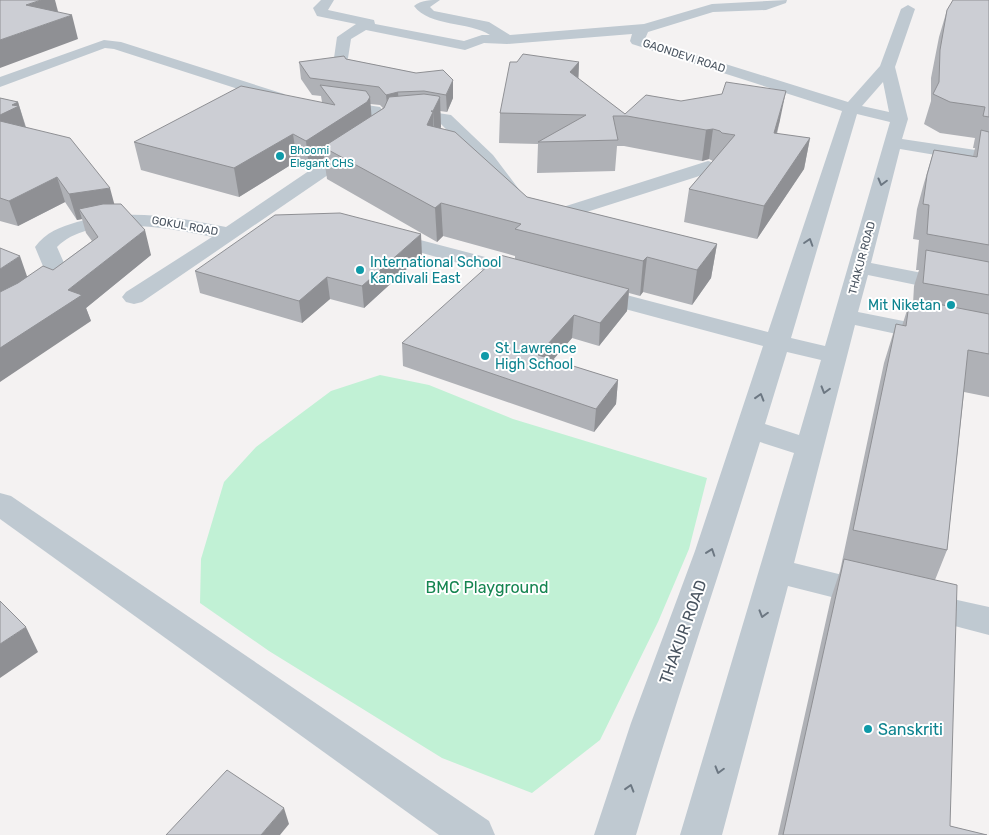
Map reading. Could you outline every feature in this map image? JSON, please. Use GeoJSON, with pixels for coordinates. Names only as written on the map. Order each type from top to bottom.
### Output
{"type":"FeatureCollection","features":[{"type":"Feature","properties":{"kind":"street"},"geometry":{"type":"LineString","coordinates":[[328,0],[320,8],[322,13],[369,23],[344,37],[341,58]]}},
{"type":"Feature","properties":{"kind":"street"},"geometry":{"type":"LineString","coordinates":[[434,0],[421,6],[430,14],[484,25],[507,40]]}},
{"type":"Feature","properties":{"kind":"street","name":"GAONDEVI ROAD"},"geometry":{"type":"LineString","coordinates":[[781,0],[766,6],[712,8],[648,28],[639,34],[637,41],[851,108]]}},
{"type":"Feature","properties":{"kind":"street","name":"THAKUR ROAD"},"geometry":{"type":"LineString","coordinates":[[616,835],[650,724],[711,552],[851,108],[887,67],[908,9]]}},
{"type":"Feature","properties":{"kind":"street"},"geometry":{"type":"LineString","coordinates":[[365,26],[465,46],[482,39],[507,40],[648,28]]}},
{"type":"Feature","properties":{"kind":"street"},"geometry":{"type":"LineString","coordinates":[[0,82],[104,44],[127,47],[270,96],[298,100]]}},
{"type":"Feature","properties":{"kind":"street","name":"THAKUR ROAD"},"geometry":{"type":"LineString","coordinates":[[701,835],[776,571],[896,131],[887,67]]}},
{"type":"Feature","properties":{"kind":"street"},"geometry":{"type":"LineString","coordinates":[[317,103],[374,111],[383,121],[399,117],[425,116],[445,119],[486,159],[517,200],[537,210],[564,213],[708,168]]}},
{"type":"Feature","properties":{"kind":"street"},"geometry":{"type":"LineString","coordinates":[[851,108],[896,131],[989,158]]}},
{"type":"Feature","properties":{"kind":"street","name":"GOKUL ROAD"},"geometry":{"type":"LineString","coordinates":[[0,312],[30,295],[57,272],[46,247],[54,236],[98,221],[154,219],[230,234],[379,132],[383,121]]}},
{"type":"Feature","properties":{"kind":"street"},"geometry":{"type":"LineString","coordinates":[[272,206],[300,214]]}},
{"type":"Feature","properties":{"kind":"street"},"geometry":{"type":"LineString","coordinates":[[367,232],[538,278]]}},
{"type":"Feature","properties":{"kind":"street"},"geometry":{"type":"LineString","coordinates":[[134,297],[230,234]]}},
{"type":"Feature","properties":{"kind":"street"},"geometry":{"type":"LineString","coordinates":[[859,267],[989,293]]}},
{"type":"Feature","properties":{"kind":"street"},"geometry":{"type":"LineString","coordinates":[[576,289],[835,356]]}},
{"type":"Feature","properties":{"kind":"street"},"geometry":{"type":"LineString","coordinates":[[846,316],[989,346]]}},
{"type":"Feature","properties":{"kind":"street"},"geometry":{"type":"LineString","coordinates":[[750,429],[809,448]]}},
{"type":"Feature","properties":{"kind":"street"},"geometry":{"type":"LineString","coordinates":[[0,504],[474,835]]}},
{"type":"Feature","properties":{"kind":"street"},"geometry":{"type":"LineString","coordinates":[[776,571],[989,621]]}},
{"type":"Feature","properties":{"kind":"green space","name":"BMC Playground"},"geometry":{"type":"Polygon","coordinates":[[[380,375],[429,385],[513,419],[707,478],[689,549],[658,622],[600,740],[532,793],[442,758],[269,651],[200,603],[201,559],[224,482],[256,447],[331,391],[380,375]]]}},
{"type":"Feature","properties":{"kind":"building"},"geometry":{"type":"Polygon","coordinates":[[[0,0],[41,0],[26,5],[72,15],[0,40],[0,0]]]}},
{"type":"Feature","properties":{"kind":"building"},"geometry":{"type":"Polygon","coordinates":[[[953,0],[989,0],[989,117],[983,116],[985,107],[950,102],[933,94],[939,82],[940,50],[947,10],[953,0]]]}},
{"type":"Feature","properties":{"kind":"building"},"geometry":{"type":"Polygon","coordinates":[[[523,54],[579,62],[570,72],[625,114],[646,95],[681,101],[722,94],[726,82],[786,91],[774,133],[810,138],[764,206],[689,189],[735,135],[713,129],[706,130],[627,116],[613,116],[618,140],[538,142],[586,115],[500,113],[510,62],[517,62],[523,54]]]}},
{"type":"Feature","properties":{"kind":"building"},"geometry":{"type":"Polygon","coordinates":[[[344,56],[346,59],[416,73],[443,70],[453,80],[446,95],[424,91],[398,92],[386,95],[379,87],[310,78],[299,62],[344,56]]]}},
{"type":"Feature","properties":{"kind":"building"},"geometry":{"type":"Polygon","coordinates":[[[320,85],[366,91],[370,97],[367,102],[306,141],[293,134],[234,168],[134,142],[241,86],[335,105],[320,85]]]}},
{"type":"Feature","properties":{"kind":"building"},"geometry":{"type":"Polygon","coordinates":[[[424,94],[440,97],[433,111],[431,111],[433,112],[427,125],[455,132],[527,197],[717,244],[697,270],[647,257],[643,261],[515,229],[521,224],[441,203],[435,208],[323,147],[384,108],[389,97],[424,94]]]}},
{"type":"Feature","properties":{"kind":"building"},"geometry":{"type":"Polygon","coordinates":[[[0,98],[18,102],[12,105],[19,106],[0,115],[0,98]]]}},
{"type":"Feature","properties":{"kind":"building"},"geometry":{"type":"Polygon","coordinates":[[[0,121],[70,138],[110,188],[69,194],[57,177],[9,201],[0,198],[0,121]]]}},
{"type":"Feature","properties":{"kind":"building"},"geometry":{"type":"Polygon","coordinates":[[[981,130],[989,132],[989,245],[927,234],[929,205],[923,204],[927,175],[934,150],[977,157],[981,130]]]}},
{"type":"Feature","properties":{"kind":"building"},"geometry":{"type":"Polygon","coordinates":[[[103,204],[121,204],[145,230],[68,290],[82,295],[0,348],[0,292],[18,283],[43,266],[53,270],[98,237],[79,209],[103,204]]]}},
{"type":"Feature","properties":{"kind":"building"},"geometry":{"type":"Polygon","coordinates":[[[340,213],[421,234],[362,286],[327,277],[299,301],[195,271],[275,215],[340,213]]]}},
{"type":"Feature","properties":{"kind":"building"},"geometry":{"type":"Polygon","coordinates":[[[0,248],[20,256],[0,269],[0,248]]]}},
{"type":"Feature","properties":{"kind":"building"},"geometry":{"type":"Polygon","coordinates":[[[926,250],[989,262],[989,295],[923,283],[926,250]]]}},
{"type":"Feature","properties":{"kind":"building"},"geometry":{"type":"Polygon","coordinates":[[[500,255],[629,289],[600,323],[574,315],[538,355],[618,380],[596,409],[402,343],[500,255]]]}},
{"type":"Feature","properties":{"kind":"building"},"geometry":{"type":"Polygon","coordinates":[[[922,301],[989,314],[989,354],[968,350],[947,550],[853,530],[896,324],[906,326],[909,304],[921,306],[922,301]]]}},
{"type":"Feature","properties":{"kind":"building","name":"Sanskriti"},"geometry":{"type":"Polygon","coordinates":[[[844,559],[957,585],[950,826],[987,835],[783,835],[844,559]]]}},
{"type":"Feature","properties":{"kind":"building"},"geometry":{"type":"Polygon","coordinates":[[[0,601],[26,627],[0,644],[0,601]]]}},
{"type":"Feature","properties":{"kind":"building"},"geometry":{"type":"Polygon","coordinates":[[[227,770],[284,808],[261,835],[166,835],[227,770]]]}},
{"type":"Feature","properties":{"kind":"place","name":"Bhoomi Elegant CHS"},"geometry":{"type":"Point","coordinates":[280,156]}},
{"type":"Feature","properties":{"kind":"place","name":"International School Kandivali East"},"geometry":{"type":"Point","coordinates":[360,270]}},
{"type":"Feature","properties":{"kind":"place","name":"Mit Niketan"},"geometry":{"type":"Point","coordinates":[951,305]}},
{"type":"Feature","properties":{"kind":"place","name":"St Lawrence High School"},"geometry":{"type":"Point","coordinates":[485,356]}},
{"type":"Feature","properties":{"kind":"place","name":"Sanskriti"},"geometry":{"type":"Point","coordinates":[868,729]}}]}
